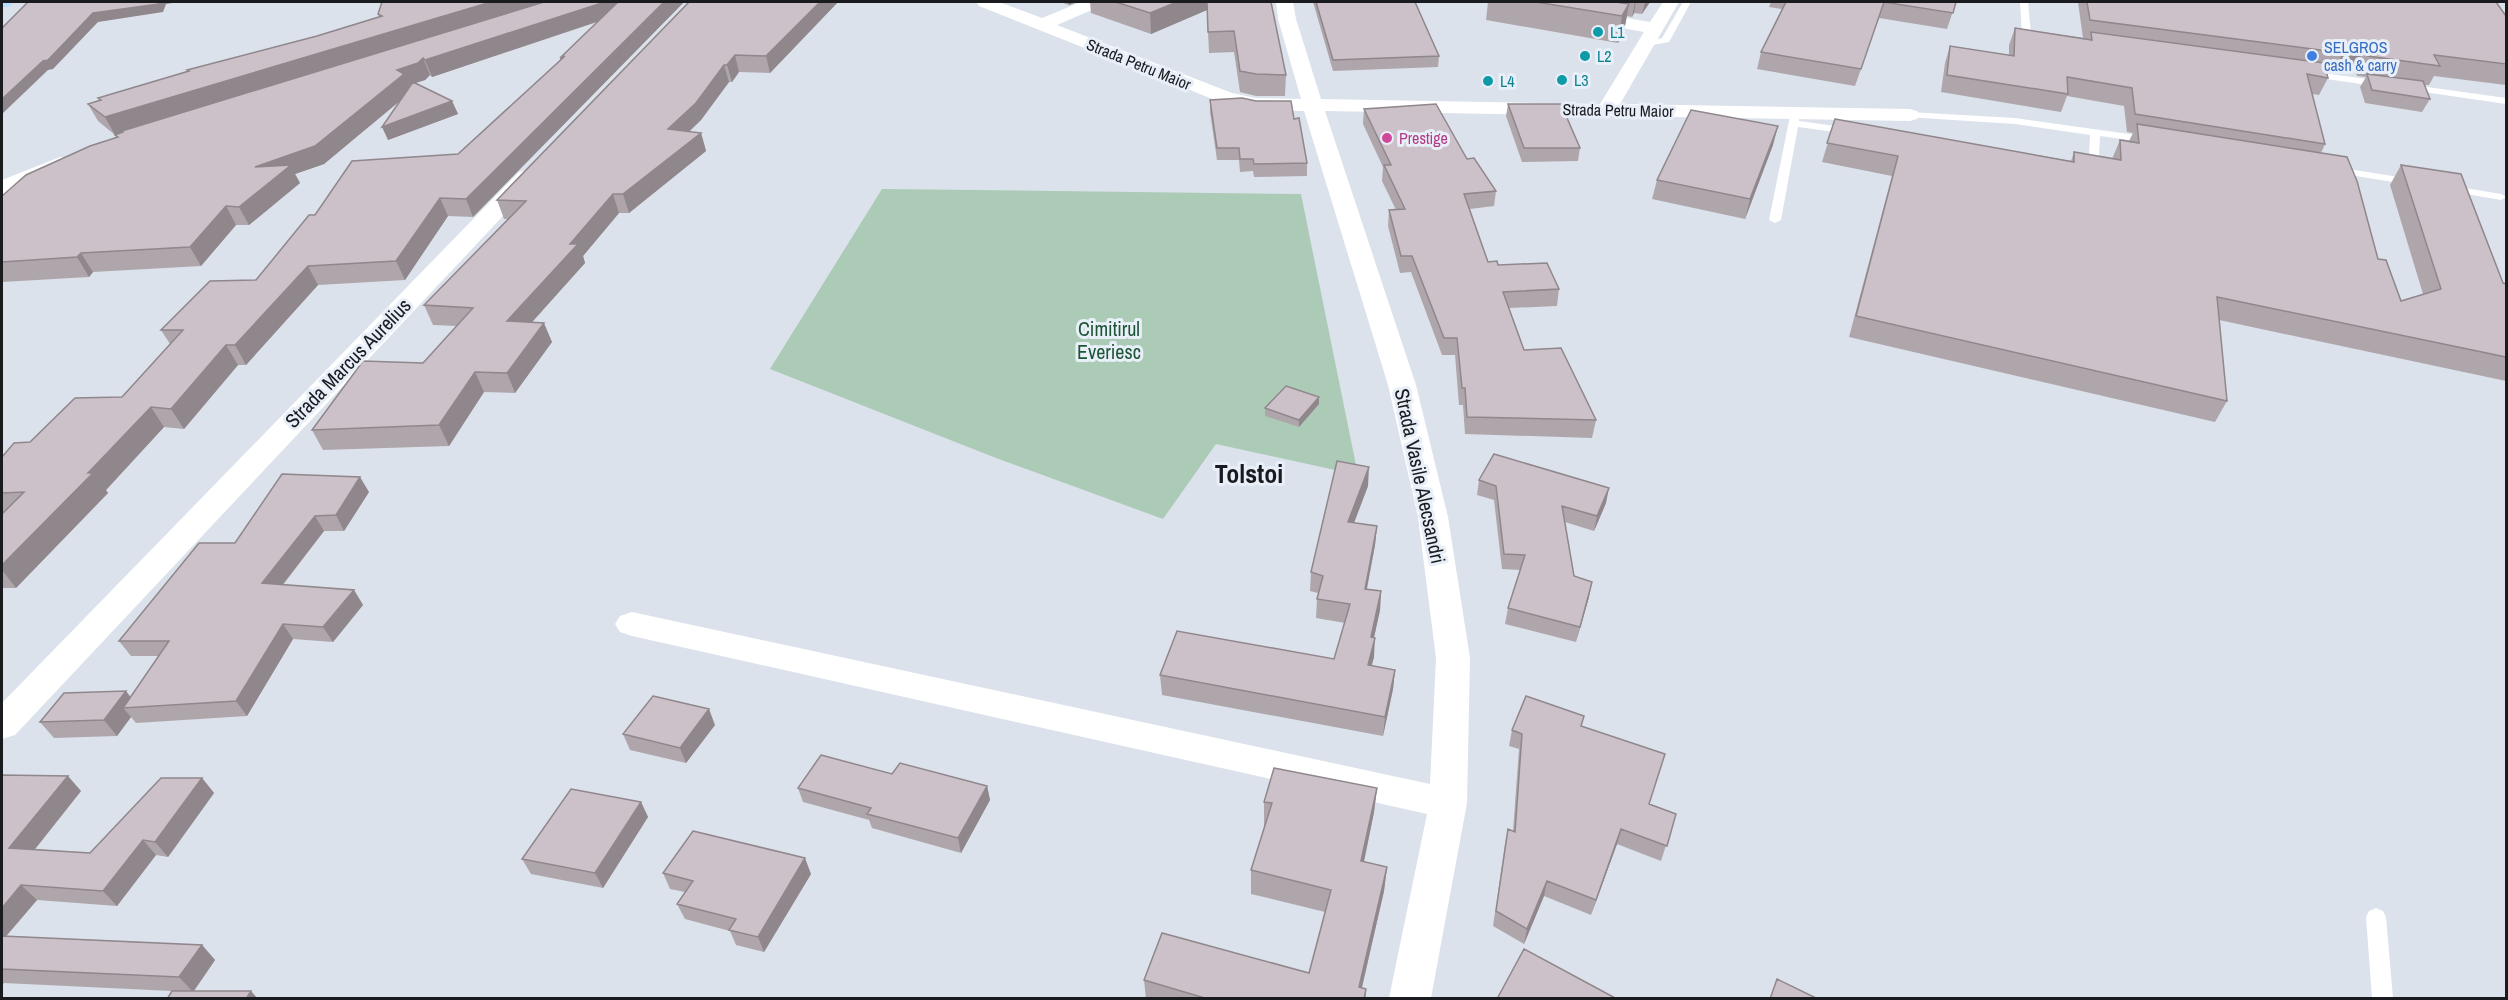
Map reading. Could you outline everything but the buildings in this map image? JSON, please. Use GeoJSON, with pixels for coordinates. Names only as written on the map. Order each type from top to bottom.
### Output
{"type":"FeatureCollection","features":[{"type":"Feature","properties":{"kind":"street","name":"Strada Petru Maior"},"geometry":{"type":"LineString","coordinates":[[986,2],[1227,98],[1256,104],[1606,110],[1790,124],[1910,115]]}},
{"type":"Feature","properties":{"kind":"street"},"geometry":{"type":"LineString","coordinates":[[1044,24],[1095,2]]}},
{"type":"Feature","properties":{"kind":"street","name":"Strada Vasile Alecsandri"},"geometry":{"type":"LineString","coordinates":[[1285,2],[1287,20],[1313,106],[1402,385],[1433,517],[1453,658],[1448,803],[1410,999]]}},
{"type":"Feature","properties":{"kind":"street"},"geometry":{"type":"LineString","coordinates":[[1506,2],[1650,37]]}},
{"type":"Feature","properties":{"kind":"street"},"geometry":{"type":"LineString","coordinates":[[1606,110],[1671,2]]}},
{"type":"Feature","properties":{"kind":"street"},"geometry":{"type":"LineString","coordinates":[[2,188],[78,156]]}},
{"type":"Feature","properties":{"kind":"street","name":"Strada Marcus Aurelius"},"geometry":{"type":"LineString","coordinates":[[2,725],[541,163]]}},
{"type":"Feature","properties":{"kind":"street"},"geometry":{"type":"LineString","coordinates":[[632,624],[1448,803]]}},
{"type":"Feature","properties":{"kind":"lane"},"geometry":{"type":"LineString","coordinates":[[1650,37],[1666,40],[1687,2]]}},
{"type":"Feature","properties":{"kind":"lane"},"geometry":{"type":"LineString","coordinates":[[2025,2],[2027,36],[2050,39]]}},
{"type":"Feature","properties":{"kind":"lane"},"geometry":{"type":"LineString","coordinates":[[2298,73],[2506,101]]}},
{"type":"Feature","properties":{"kind":"lane"},"geometry":{"type":"LineString","coordinates":[[1910,115],[2015,121],[2168,142]]}},
{"type":"Feature","properties":{"kind":"lane"},"geometry":{"type":"LineString","coordinates":[[1711,119],[1746,124]]}},
{"type":"Feature","properties":{"kind":"lane"},"geometry":{"type":"LineString","coordinates":[[1775,220],[1790,124],[1862,133]]}},
{"type":"Feature","properties":{"kind":"lane"},"geometry":{"type":"LineString","coordinates":[[2067,165],[2086,166],[2090,164],[2094,156],[2095,132]]}},
{"type":"Feature","properties":{"kind":"lane"},"geometry":{"type":"LineString","coordinates":[[2329,169],[2501,197]]}},
{"type":"Feature","properties":{"kind":"lane"},"geometry":{"type":"LineString","coordinates":[[2376,917],[2383,999]]}},
{"type":"Feature","properties":{"kind":"green space","name":"Cimitirul Everiesc"},"geometry":{"type":"Polygon","coordinates":[[[882,189],[1301,194],[1358,475],[1216,444],[1163,519],[996,458],[770,369],[882,189]]]}},
{"type":"Feature","properties":{"kind":"place","name":"L1"},"geometry":{"type":"Point","coordinates":[1598,32]}},
{"type":"Feature","properties":{"kind":"place","name":"L2"},"geometry":{"type":"Point","coordinates":[1585,56]}},
{"type":"Feature","properties":{"kind":"place","name":"SELGROS cash & carry"},"geometry":{"type":"Point","coordinates":[2312,56]}},
{"type":"Feature","properties":{"kind":"place","name":"L3"},"geometry":{"type":"Point","coordinates":[1562,80]}},
{"type":"Feature","properties":{"kind":"place","name":"L4"},"geometry":{"type":"Point","coordinates":[1488,81]}},
{"type":"Feature","properties":{"kind":"place","name":"Prestige"},"geometry":{"type":"Point","coordinates":[1387,138]}},
{"type":"Feature","properties":{"kind":"district","name":"Tolstoi"},"geometry":{"type":"Point","coordinates":[1249,474]}}]}
